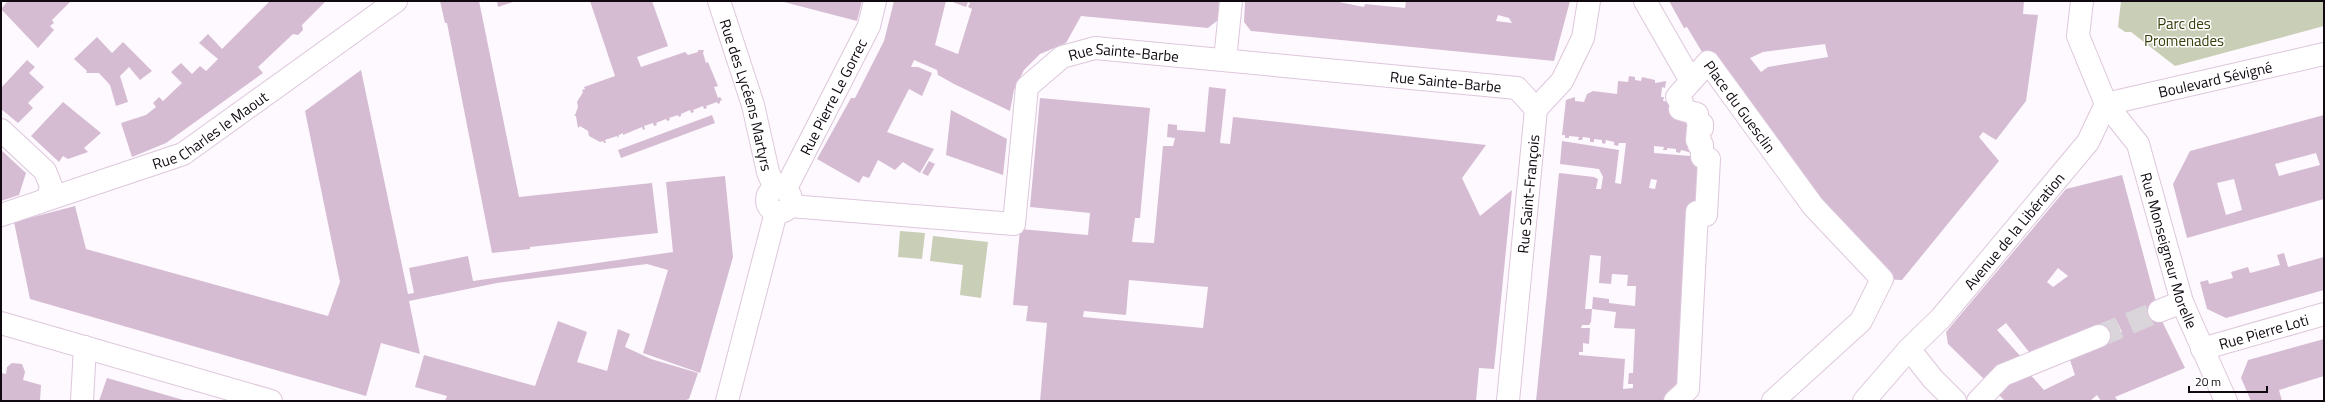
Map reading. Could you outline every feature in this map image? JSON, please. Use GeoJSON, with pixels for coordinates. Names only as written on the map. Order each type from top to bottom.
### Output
{"type":"FeatureCollection","features":[{"type":"Feature","properties":{"kind":"street","name":"Rue Charles le Maout"},"geometry":{"type":"LineString","coordinates":[[1,215],[183,154],[396,1]]}},
{"type":"Feature","properties":{"kind":"street","name":"Rue des Lycéens Martyrs"},"geometry":{"type":"LineString","coordinates":[[719,1],[742,70],[768,172],[781,199]]}},
{"type":"Feature","properties":{"kind":"street","name":"Rue Pierre Le Gorrec"},"geometry":{"type":"LineString","coordinates":[[781,199],[869,26],[875,1]]}},
{"type":"Feature","properties":{"kind":"street"},"geometry":{"type":"LineString","coordinates":[[1225,60],[1231,1]]}},
{"type":"Feature","properties":{"kind":"street"},"geometry":{"type":"LineString","coordinates":[[1536,109],[1562,81],[1583,38],[1589,1]]}},
{"type":"Feature","properties":{"kind":"street"},"geometry":{"type":"LineString","coordinates":[[1645,1],[1691,81]]}},
{"type":"Feature","properties":{"kind":"street","name":"Rue Monseigneur Morelle"},"geometry":{"type":"LineString","coordinates":[[2082,1],[2078,36],[2106,104],[2138,144],[2182,302],[2226,401]]}},
{"type":"Feature","properties":{"kind":"street","name":"Rue Sainte-Barbe"},"geometry":{"type":"LineString","coordinates":[[781,199],[1014,224],[1027,87],[1062,57],[1095,48],[1517,88],[1536,109]]}},
{"type":"Feature","properties":{"kind":"street","name":"Boulevard Sévigné"},"geometry":{"type":"LineString","coordinates":[[2106,104],[2324,54]]}},
{"type":"Feature","properties":{"kind":"street","name":"Place du Guesclin"},"geometry":{"type":"LineString","coordinates":[[1675,401],[1688,389],[1697,212],[1698,214],[1706,215],[1709,159],[1702,157],[1702,145],[1699,145],[1700,140],[1698,140],[1698,128],[1702,128],[1702,124],[1699,124],[1696,117],[1697,114],[1680,109],[1682,103],[1677,97],[1708,62],[1813,206],[1882,279],[1861,322],[1773,401]]}},
{"type":"Feature","properties":{"kind":"street","name":"Avenue de la Libération"},"geometry":{"type":"LineString","coordinates":[[1909,349],[1941,318],[2088,142],[2106,104]]}},
{"type":"Feature","properties":{"kind":"street","name":"Rue Saint-François"},"geometry":{"type":"LineString","coordinates":[[1508,401],[1536,109]]}},
{"type":"Feature","properties":{"kind":"street"},"geometry":{"type":"LineString","coordinates":[[1,130],[46,171],[51,186],[48,199]]}},
{"type":"Feature","properties":{"kind":"street"},"geometry":{"type":"LineString","coordinates":[[726,401],[781,199]]}},
{"type":"Feature","properties":{"kind":"street"},"geometry":{"type":"LineString","coordinates":[[2159,312],[2182,302]]}},
{"type":"Feature","properties":{"kind":"street","name":"Rue Pierre Loti"},"geometry":{"type":"LineString","coordinates":[[2202,349],[2324,314]]}},
{"type":"Feature","properties":{"kind":"street"},"geometry":{"type":"LineString","coordinates":[[1,323],[271,401]]}},
{"type":"Feature","properties":{"kind":"street"},"geometry":{"type":"LineString","coordinates":[[1978,401],[2003,375],[2099,336]]}},
{"type":"Feature","properties":{"kind":"street"},"geometry":{"type":"LineString","coordinates":[[82,401],[85,347]]}},
{"type":"Feature","properties":{"kind":"street"},"geometry":{"type":"LineString","coordinates":[[1864,401],[1909,349],[1933,379],[1955,401]]}},
{"type":"Feature","properties":{"kind":"green space","name":"Parc des Promenades"},"geometry":{"type":"Polygon","coordinates":[[[2121,1],[2324,1],[2324,26],[2175,66],[2131,32],[2125,32],[2118,27],[2121,1]]]}},
{"type":"Feature","properties":{"kind":"green space"},"geometry":{"type":"Polygon","coordinates":[[[900,231],[925,233],[922,259],[898,257],[900,231]]]}},
{"type":"Feature","properties":{"kind":"green space"},"geometry":{"type":"Polygon","coordinates":[[[933,236],[988,242],[981,298],[960,295],[963,265],[930,261],[933,236]]]}},
{"type":"Feature","properties":{"kind":"building"},"geometry":{"type":"Polygon","coordinates":[[[8,1],[71,1],[52,20],[54,23],[50,26],[54,30],[38,48],[1,9],[8,1]]]}},
{"type":"Feature","properties":{"kind":"building"},"geometry":{"type":"Polygon","coordinates":[[[270,1],[326,1],[302,25],[303,30],[298,35],[293,34],[258,67],[263,73],[166,143],[132,157],[121,123],[146,115],[156,107],[153,103],[159,97],[163,101],[182,83],[171,72],[181,63],[192,74],[200,66],[206,71],[218,59],[199,43],[208,34],[222,49],[270,1]]]}},
{"type":"Feature","properties":{"kind":"building"},"geometry":{"type":"Polygon","coordinates":[[[440,1],[479,1],[519,197],[652,183],[658,233],[530,247],[530,249],[492,253],[447,23],[445,23],[440,1]]]}},
{"type":"Feature","properties":{"kind":"building"},"geometry":{"type":"Polygon","coordinates":[[[497,1],[516,1],[498,7],[497,1]]]}},
{"type":"Feature","properties":{"kind":"building"},"geometry":{"type":"Polygon","coordinates":[[[590,1],[652,1],[668,46],[637,57],[641,67],[685,52],[688,55],[698,52],[698,50],[704,50],[703,53],[706,63],[708,62],[718,86],[714,87],[718,98],[720,97],[722,100],[720,103],[718,104],[717,102],[706,106],[707,108],[704,109],[703,106],[693,110],[694,112],[691,113],[690,110],[681,114],[679,117],[678,115],[669,118],[670,120],[667,121],[666,119],[656,123],[657,125],[654,126],[653,123],[644,126],[645,129],[643,130],[642,127],[623,135],[623,133],[619,135],[618,138],[617,136],[605,140],[606,143],[603,141],[600,142],[589,136],[588,131],[580,126],[578,128],[576,116],[573,115],[575,115],[578,107],[577,102],[583,92],[582,90],[585,89],[584,87],[615,76],[590,1]]]}},
{"type":"Feature","properties":{"kind":"building"},"geometry":{"type":"Polygon","coordinates":[[[780,1],[862,1],[857,21],[780,1]]]}},
{"type":"Feature","properties":{"kind":"building"},"geometry":{"type":"Polygon","coordinates":[[[894,1],[946,1],[935,45],[958,54],[972,9],[968,7],[970,3],[968,2],[966,7],[950,1],[1219,1],[1218,20],[1208,28],[1081,16],[1066,43],[1040,54],[1024,70],[1014,90],[1010,111],[954,84],[938,75],[937,70],[914,60],[911,67],[918,67],[932,73],[922,96],[909,89],[887,132],[934,149],[920,173],[903,162],[895,170],[878,160],[869,178],[863,176],[859,183],[817,159],[851,98],[855,98],[884,41],[894,1]]]}},
{"type":"Feature","properties":{"kind":"building"},"geometry":{"type":"Polygon","coordinates":[[[1245,1],[1334,1],[1364,7],[1365,4],[1405,8],[1406,1],[1570,1],[1554,61],[1251,31],[1244,22],[1245,1]],[[1498,15],[1496,21],[1512,23],[1509,18],[1498,15]]]}},
{"type":"Feature","properties":{"kind":"building"},"geometry":{"type":"Polygon","coordinates":[[[1669,1],[2024,1],[2023,14],[2038,15],[2026,101],[1996,140],[1983,132],[1979,137],[1999,161],[1902,280],[1882,279],[1708,62],[1687,27],[1684,28],[1669,1]],[[1825,44],[1763,52],[1750,58],[1761,72],[1768,67],[1828,57],[1825,44]]]}},
{"type":"Feature","properties":{"kind":"building"},"geometry":{"type":"Polygon","coordinates":[[[97,37],[112,53],[123,42],[152,71],[140,80],[129,67],[120,76],[128,102],[116,106],[110,85],[99,73],[86,73],[87,71],[74,59],[97,37]]]}},
{"type":"Feature","properties":{"kind":"building"},"geometry":{"type":"Polygon","coordinates":[[[27,60],[35,67],[29,73],[44,87],[28,103],[33,108],[18,123],[1,109],[1,88],[27,60]]]}},
{"type":"Feature","properties":{"kind":"building"},"geometry":{"type":"Polygon","coordinates":[[[361,70],[408,294],[414,293],[409,268],[468,256],[473,281],[673,252],[666,182],[725,176],[733,257],[700,373],[643,353],[668,270],[647,264],[497,283],[409,301],[420,354],[381,343],[366,396],[30,299],[14,222],[75,206],[86,249],[328,316],[340,282],[305,111],[361,70]]]}},
{"type":"Feature","properties":{"kind":"building"},"geometry":{"type":"Polygon","coordinates":[[[1629,76],[1635,77],[1635,80],[1641,81],[1642,77],[1655,80],[1655,83],[1666,81],[1665,88],[1662,87],[1661,97],[1664,97],[1663,101],[1672,102],[1691,116],[1692,153],[1681,150],[1680,153],[1676,152],[1676,149],[1667,148],[1667,150],[1663,150],[1664,147],[1654,146],[1654,153],[1702,157],[1693,314],[1675,401],[1536,401],[1559,173],[1594,177],[1598,179],[1596,189],[1601,189],[1603,177],[1599,169],[1560,164],[1562,141],[1619,150],[1615,183],[1621,184],[1626,143],[1619,143],[1618,146],[1614,145],[1614,142],[1606,140],[1605,144],[1602,143],[1602,140],[1594,139],[1594,142],[1590,142],[1590,138],[1583,137],[1582,140],[1578,140],[1579,137],[1569,136],[1569,138],[1565,138],[1565,135],[1562,135],[1566,100],[1575,97],[1575,101],[1584,102],[1587,94],[1593,91],[1617,94],[1618,81],[1628,82],[1629,76]],[[1651,179],[1649,188],[1655,189],[1657,180],[1651,179]],[[1590,255],[1585,309],[1592,309],[1593,297],[1609,299],[1609,303],[1635,306],[1636,286],[1627,286],[1628,275],[1612,274],[1611,284],[1599,283],[1601,256],[1590,255]],[[1592,309],[1591,322],[1589,325],[1582,325],[1581,328],[1590,328],[1589,344],[1583,343],[1583,352],[1579,352],[1579,355],[1625,359],[1623,389],[1633,388],[1633,384],[1628,384],[1629,373],[1633,373],[1635,329],[1614,328],[1616,312],[1592,309]]]}},
{"type":"Feature","properties":{"kind":"building"},"geometry":{"type":"Polygon","coordinates":[[[1209,87],[1226,89],[1220,143],[1230,144],[1233,117],[1486,145],[1462,178],[1480,216],[1512,190],[1494,369],[1479,368],[1476,401],[1040,401],[1047,323],[1026,321],[1028,306],[1013,305],[1020,229],[1088,235],[1090,213],[1030,207],[1040,98],[1150,108],[1140,218],[1135,218],[1132,242],[1154,243],[1163,146],[1173,146],[1175,138],[1167,137],[1168,124],[1177,125],[1177,130],[1205,132],[1209,87]],[[1129,280],[1126,315],[1084,311],[1083,317],[1203,328],[1208,287],[1129,280]]]}},
{"type":"Feature","properties":{"kind":"building"},"geometry":{"type":"Polygon","coordinates":[[[63,102],[101,133],[84,148],[88,152],[68,159],[63,156],[59,162],[31,136],[63,102]]]}},
{"type":"Feature","properties":{"kind":"building"},"geometry":{"type":"Polygon","coordinates":[[[951,110],[1007,139],[1003,175],[946,155],[951,110]]]}},
{"type":"Feature","properties":{"kind":"building"},"geometry":{"type":"Polygon","coordinates":[[[712,115],[715,123],[621,158],[618,150],[712,115]]]}},
{"type":"Feature","properties":{"kind":"building"},"geometry":{"type":"Polygon","coordinates":[[[2324,115],[2324,199],[2187,238],[2173,184],[2190,151],[2324,115]],[[2316,153],[2275,164],[2279,176],[2320,165],[2316,153]],[[2234,179],[2217,183],[2226,215],[2242,210],[2234,179]]]}},
{"type":"Feature","properties":{"kind":"building"},"geometry":{"type":"Polygon","coordinates":[[[1,150],[26,173],[19,195],[1,201],[1,150]]]}},
{"type":"Feature","properties":{"kind":"building"},"geometry":{"type":"Polygon","coordinates":[[[929,161],[935,164],[928,176],[922,173],[929,161]]]}},
{"type":"Feature","properties":{"kind":"building"},"geometry":{"type":"Polygon","coordinates":[[[2122,175],[2160,317],[2185,368],[2115,397],[2118,401],[2101,401],[2097,395],[2090,401],[2005,401],[1994,390],[2027,371],[2044,390],[2075,375],[2068,354],[2122,332],[2116,320],[2033,357],[2006,323],[1997,330],[2022,358],[1986,381],[1948,344],[1946,332],[2066,189],[2122,175]],[[2058,268],[2047,282],[2053,287],[2068,276],[2058,268]]]}},
{"type":"Feature","properties":{"kind":"building"},"geometry":{"type":"Polygon","coordinates":[[[2284,253],[2288,267],[2324,257],[2324,290],[2226,318],[2207,309],[2200,282],[2208,280],[2209,284],[2233,278],[2231,272],[2248,267],[2250,273],[2280,265],[2277,255],[2284,253]]]}},
{"type":"Feature","properties":{"kind":"building"},"geometry":{"type":"Polygon","coordinates":[[[558,321],[587,332],[577,362],[607,371],[618,329],[630,334],[625,347],[651,359],[698,373],[689,399],[683,401],[445,401],[447,396],[415,387],[424,355],[535,386],[558,321]]]}},
{"type":"Feature","properties":{"kind":"building"},"geometry":{"type":"Polygon","coordinates":[[[2324,339],[2324,376],[2279,390],[2282,401],[2251,401],[2241,378],[2248,360],[2324,339]]]}},
{"type":"Feature","properties":{"kind":"building"},"geometry":{"type":"Polygon","coordinates":[[[12,363],[22,364],[25,372],[23,380],[41,385],[40,401],[1,401],[1,373],[6,374],[7,367],[12,363]]]}},
{"type":"Feature","properties":{"kind":"building"},"geometry":{"type":"Polygon","coordinates":[[[107,378],[187,401],[99,401],[107,378]]]}},
{"type":"Feature","properties":{"kind":"tunnel"},"geometry":{"type":"LineString","coordinates":[[2099,336],[2159,311]]}}]}
